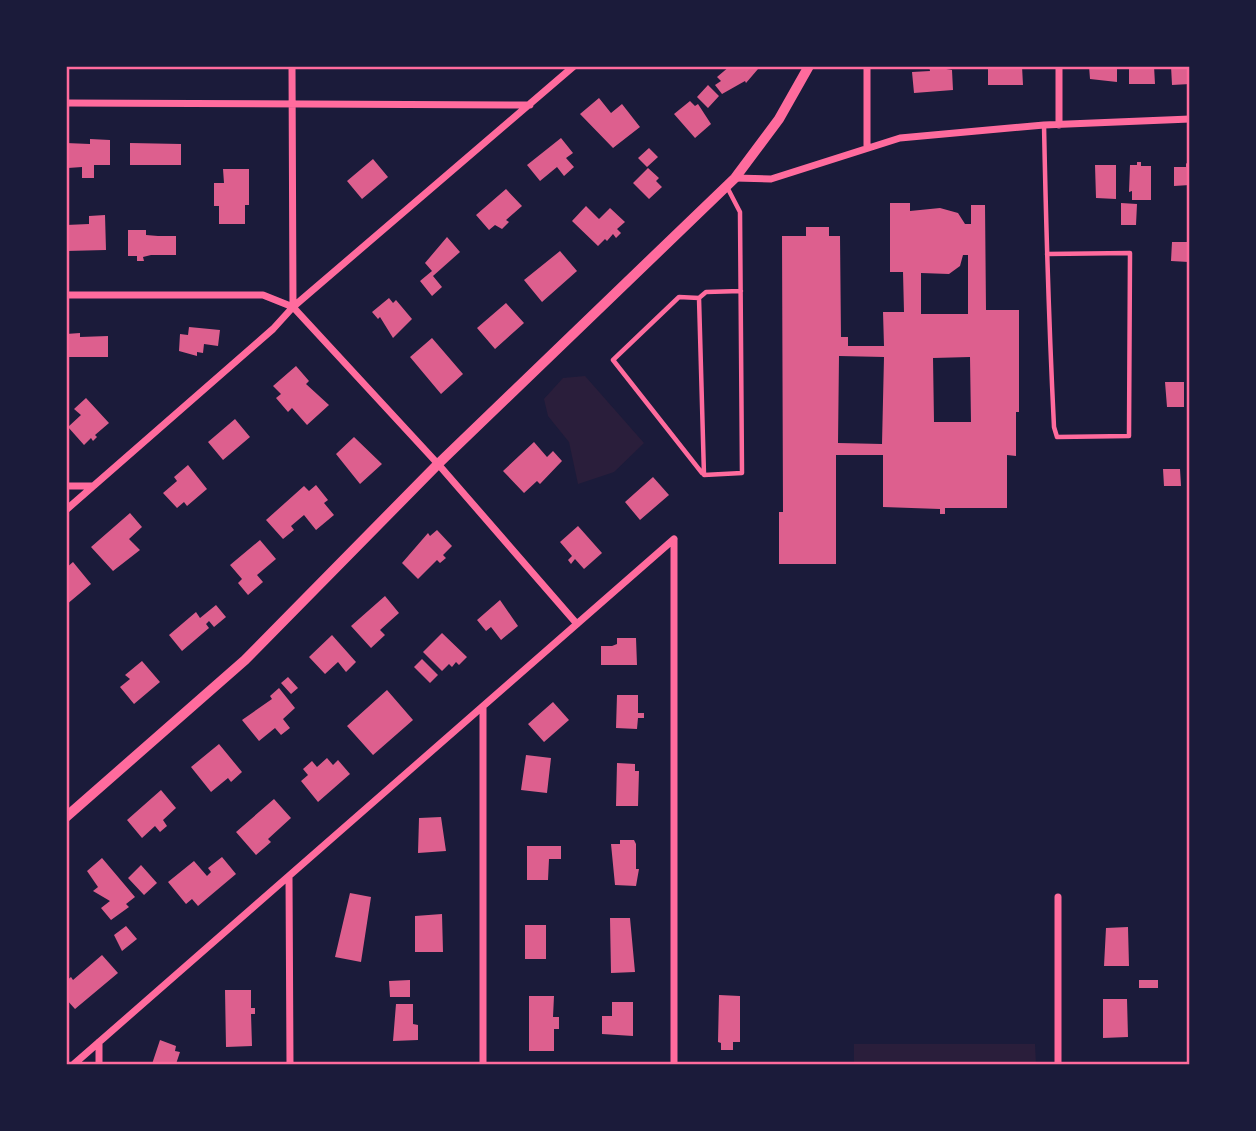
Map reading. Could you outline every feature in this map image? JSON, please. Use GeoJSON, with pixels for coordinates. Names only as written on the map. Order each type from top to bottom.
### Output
{"type":"FeatureCollection","features":[{"type":"Feature","properties":{"kind":"street"},"geometry":{"type":"LineString","coordinates":[[292,66],[293,307]]}},
{"type":"Feature","properties":{"kind":"street"},"geometry":{"type":"LineString","coordinates":[[66,510],[273,329],[293,307],[574,66]]}},
{"type":"Feature","properties":{"kind":"street"},"geometry":{"type":"LineString","coordinates":[[66,817],[245,660],[438,464],[731,182],[779,119],[809,66]]}},
{"type":"Feature","properties":{"kind":"street"},"geometry":{"type":"LineString","coordinates":[[867,66],[867,148]]}},
{"type":"Feature","properties":{"kind":"street"},"geometry":{"type":"LineString","coordinates":[[1059,66],[1059,125]]}},
{"type":"Feature","properties":{"kind":"street"},"geometry":{"type":"LineString","coordinates":[[66,103],[531,105]]}},
{"type":"Feature","properties":{"kind":"street"},"geometry":{"type":"LineString","coordinates":[[731,182],[771,179],[900,138],[1044,125],[1189,119]]}},
{"type":"Feature","properties":{"kind":"street"},"geometry":{"type":"LineString","coordinates":[[66,295],[263,295],[293,307],[438,464],[577,624]]}},
{"type":"Feature","properties":{"kind":"street"},"geometry":{"type":"LineString","coordinates":[[66,486],[94,486]]}},
{"type":"Feature","properties":{"kind":"street"},"geometry":{"type":"LineString","coordinates":[[74,1065],[674,539],[674,1065]]}},
{"type":"Feature","properties":{"kind":"street"},"geometry":{"type":"LineString","coordinates":[[483,708],[483,1065]]}},
{"type":"Feature","properties":{"kind":"street"},"geometry":{"type":"LineString","coordinates":[[289,877],[290,1065]]}},
{"type":"Feature","properties":{"kind":"street"},"geometry":{"type":"LineString","coordinates":[[1058,897],[1058,1065]]}},
{"type":"Feature","properties":{"kind":"street"},"geometry":{"type":"LineString","coordinates":[[99,1042],[99,1065]]}},
{"type":"Feature","properties":{"kind":"lane"},"geometry":{"type":"LineString","coordinates":[[1044,125],[1047,254],[1054,427],[1058,437],[1129,436],[1130,253],[1047,254]]}},
{"type":"Feature","properties":{"kind":"lane"},"geometry":{"type":"LineString","coordinates":[[704,475],[742,473],[740,212],[731,182]]}},
{"type":"Feature","properties":{"kind":"lane"},"geometry":{"type":"LineString","coordinates":[[704,475],[613,360],[679,297],[699,298],[706,292],[741,290]]}},
{"type":"Feature","properties":{"kind":"lane"},"geometry":{"type":"LineString","coordinates":[[699,298],[704,475]]}},
{"type":"Feature","properties":{"kind":"shaded area"},"geometry":{"type":"Polygon","coordinates":[[[585,376],[644,443],[614,472],[578,484],[569,442],[548,416],[544,399],[563,378],[585,376]]]}},
{"type":"Feature","properties":{"kind":"shaded area"},"geometry":{"type":"Polygon","coordinates":[[[854,1044],[1035,1044],[1036,1064],[854,1064],[854,1044]]]}},
{"type":"Feature","properties":{"kind":"building"},"geometry":{"type":"Polygon","coordinates":[[[730,66],[755,66],[758,69],[746,83],[745,81],[722,94],[715,85],[721,81],[717,77],[730,66]]]}},
{"type":"Feature","properties":{"kind":"building"},"geometry":{"type":"Polygon","coordinates":[[[929,66],[952,70],[953,90],[914,93],[912,72],[930,71],[929,66]]]}},
{"type":"Feature","properties":{"kind":"building"},"geometry":{"type":"Polygon","coordinates":[[[988,66],[1022,66],[1023,85],[988,85],[988,66]]]}},
{"type":"Feature","properties":{"kind":"building"},"geometry":{"type":"Polygon","coordinates":[[[1089,66],[1117,66],[1117,82],[1090,79],[1089,66]]]}},
{"type":"Feature","properties":{"kind":"building"},"geometry":{"type":"Polygon","coordinates":[[[1129,66],[1154,66],[1155,84],[1129,84],[1129,66]]]}},
{"type":"Feature","properties":{"kind":"building"},"geometry":{"type":"Polygon","coordinates":[[[1171,66],[1190,66],[1190,84],[1172,85],[1171,66]]]}},
{"type":"Feature","properties":{"kind":"building"},"geometry":{"type":"Polygon","coordinates":[[[708,85],[719,96],[708,108],[697,97],[708,85]]]}},
{"type":"Feature","properties":{"kind":"building"},"geometry":{"type":"Polygon","coordinates":[[[599,98],[611,113],[622,104],[640,127],[613,148],[580,114],[599,98]]]}},
{"type":"Feature","properties":{"kind":"building"},"geometry":{"type":"Polygon","coordinates":[[[690,101],[695,106],[698,104],[711,124],[695,138],[674,114],[690,101]]]}},
{"type":"Feature","properties":{"kind":"building"},"geometry":{"type":"Polygon","coordinates":[[[561,138],[573,153],[566,158],[574,167],[564,176],[557,167],[540,181],[527,165],[561,138]]]}},
{"type":"Feature","properties":{"kind":"building"},"geometry":{"type":"Polygon","coordinates":[[[90,139],[110,140],[110,165],[94,165],[94,178],[82,178],[82,167],[68,168],[66,143],[90,144],[90,139]]]}},
{"type":"Feature","properties":{"kind":"building"},"geometry":{"type":"Polygon","coordinates":[[[130,143],[181,144],[181,165],[130,165],[130,143]]]}},
{"type":"Feature","properties":{"kind":"building"},"geometry":{"type":"Polygon","coordinates":[[[649,148],[658,157],[647,167],[638,158],[649,148]]]}},
{"type":"Feature","properties":{"kind":"building"},"geometry":{"type":"Polygon","coordinates":[[[373,159],[388,177],[362,199],[347,181],[373,159]]]}},
{"type":"Feature","properties":{"kind":"building"},"geometry":{"type":"Polygon","coordinates":[[[1137,162],[1141,162],[1141,166],[1151,166],[1151,200],[1132,200],[1132,191],[1129,192],[1130,165],[1137,165],[1137,162]]]}},
{"type":"Feature","properties":{"kind":"building"},"geometry":{"type":"Polygon","coordinates":[[[1186,163],[1190,166],[1190,185],[1174,186],[1174,167],[1186,167],[1186,163]]]}},
{"type":"Feature","properties":{"kind":"building"},"geometry":{"type":"Polygon","coordinates":[[[1095,165],[1116,165],[1116,199],[1096,198],[1095,165]]]}},
{"type":"Feature","properties":{"kind":"building"},"geometry":{"type":"Polygon","coordinates":[[[648,168],[659,178],[656,181],[662,187],[649,199],[633,183],[648,168]]]}},
{"type":"Feature","properties":{"kind":"building"},"geometry":{"type":"Polygon","coordinates":[[[223,169],[249,169],[249,205],[245,205],[245,224],[219,224],[219,206],[214,206],[214,183],[224,183],[223,169]]]}},
{"type":"Feature","properties":{"kind":"building"},"geometry":{"type":"Polygon","coordinates":[[[506,189],[522,206],[506,220],[509,222],[502,229],[495,225],[489,230],[476,215],[506,189]]]}},
{"type":"Feature","properties":{"kind":"building"},"geometry":{"type":"Polygon","coordinates":[[[890,203],[910,203],[910,211],[940,208],[958,213],[965,224],[971,224],[971,205],[985,205],[986,310],[1019,310],[1019,412],[1016,412],[1016,456],[1007,455],[1007,508],[945,508],[945,514],[940,514],[940,509],[883,507],[883,455],[836,455],[836,564],[779,564],[779,512],[783,512],[782,236],[806,236],[806,227],[829,227],[829,236],[840,236],[841,337],[848,337],[848,346],[884,346],[883,312],[904,312],[903,272],[890,272],[890,203]],[[963,255],[960,266],[949,274],[921,273],[921,314],[968,314],[968,255],[963,255]],[[839,356],[838,443],[882,444],[884,357],[839,356]],[[970,357],[933,358],[934,422],[971,422],[970,357]]]}},
{"type":"Feature","properties":{"kind":"building"},"geometry":{"type":"Polygon","coordinates":[[[1121,203],[1137,204],[1136,225],[1121,225],[1121,203]]]}},
{"type":"Feature","properties":{"kind":"building"},"geometry":{"type":"Polygon","coordinates":[[[586,206],[599,219],[610,208],[625,222],[617,229],[621,233],[616,238],[613,234],[598,246],[572,221],[586,206]]]}},
{"type":"Feature","properties":{"kind":"building"},"geometry":{"type":"Polygon","coordinates":[[[105,215],[106,250],[66,251],[66,225],[89,224],[89,216],[105,215]]]}},
{"type":"Feature","properties":{"kind":"building"},"geometry":{"type":"Polygon","coordinates":[[[128,230],[146,230],[146,235],[176,236],[176,255],[151,255],[143,257],[144,261],[137,261],[137,256],[128,256],[128,230]]]}},
{"type":"Feature","properties":{"kind":"building"},"geometry":{"type":"Polygon","coordinates":[[[447,237],[460,252],[433,276],[442,287],[432,296],[420,281],[432,271],[425,263],[447,237]]]}},
{"type":"Feature","properties":{"kind":"building"},"geometry":{"type":"Polygon","coordinates":[[[1172,242],[1190,242],[1189,262],[1171,261],[1172,242]]]}},
{"type":"Feature","properties":{"kind":"building"},"geometry":{"type":"Polygon","coordinates":[[[560,251],[577,271],[542,302],[524,280],[560,251]]]}},
{"type":"Feature","properties":{"kind":"building"},"geometry":{"type":"Polygon","coordinates":[[[389,298],[393,303],[396,300],[412,319],[393,338],[380,317],[378,319],[372,312],[389,298]]]}},
{"type":"Feature","properties":{"kind":"building"},"geometry":{"type":"Polygon","coordinates":[[[506,303],[524,323],[495,349],[477,328],[506,303]]]}},
{"type":"Feature","properties":{"kind":"building"},"geometry":{"type":"Polygon","coordinates":[[[189,327],[220,330],[218,346],[204,344],[203,353],[197,352],[197,356],[179,351],[180,334],[188,335],[189,327]]]}},
{"type":"Feature","properties":{"kind":"building"},"geometry":{"type":"Polygon","coordinates":[[[80,333],[80,337],[108,336],[108,357],[66,357],[66,334],[80,333]]]}},
{"type":"Feature","properties":{"kind":"building"},"geometry":{"type":"Polygon","coordinates":[[[432,338],[463,374],[441,394],[410,357],[432,338]]]}},
{"type":"Feature","properties":{"kind":"building"},"geometry":{"type":"Polygon","coordinates":[[[296,366],[309,381],[306,384],[329,405],[307,425],[292,408],[288,412],[276,398],[281,394],[273,386],[296,366]]]}},
{"type":"Feature","properties":{"kind":"building"},"geometry":{"type":"Polygon","coordinates":[[[1165,382],[1184,382],[1184,407],[1167,407],[1165,382]]]}},
{"type":"Feature","properties":{"kind":"building"},"geometry":{"type":"Polygon","coordinates":[[[86,398],[109,423],[95,435],[97,437],[93,441],[91,438],[84,445],[68,427],[81,415],[74,409],[86,398]]]}},
{"type":"Feature","properties":{"kind":"building"},"geometry":{"type":"Polygon","coordinates":[[[235,419],[250,437],[223,460],[208,442],[235,419]]]}},
{"type":"Feature","properties":{"kind":"building"},"geometry":{"type":"Polygon","coordinates":[[[354,437],[382,464],[360,484],[336,454],[354,437]]]}},
{"type":"Feature","properties":{"kind":"building"},"geometry":{"type":"Polygon","coordinates":[[[534,442],[547,457],[553,451],[562,461],[540,484],[537,481],[524,493],[503,471],[534,442]]]}},
{"type":"Feature","properties":{"kind":"building"},"geometry":{"type":"Polygon","coordinates":[[[188,465],[207,489],[187,506],[184,502],[177,508],[163,493],[177,481],[174,477],[188,465]]]}},
{"type":"Feature","properties":{"kind":"building"},"geometry":{"type":"Polygon","coordinates":[[[1163,469],[1180,469],[1181,486],[1164,486],[1163,469]]]}},
{"type":"Feature","properties":{"kind":"building"},"geometry":{"type":"Polygon","coordinates":[[[653,477],[669,495],[640,520],[625,502],[653,477]]]}},
{"type":"Feature","properties":{"kind":"building"},"geometry":{"type":"Polygon","coordinates":[[[316,485],[328,500],[324,503],[334,515],[316,530],[304,515],[291,526],[294,530],[283,539],[266,520],[304,486],[309,491],[316,485]]]}},
{"type":"Feature","properties":{"kind":"building"},"geometry":{"type":"Polygon","coordinates":[[[130,513],[142,527],[129,539],[140,550],[113,571],[91,547],[130,513]]]}},
{"type":"Feature","properties":{"kind":"building"},"geometry":{"type":"Polygon","coordinates":[[[578,526],[602,553],[584,569],[575,559],[571,564],[568,560],[572,556],[560,542],[578,526]]]}},
{"type":"Feature","properties":{"kind":"building"},"geometry":{"type":"Polygon","coordinates":[[[437,530],[452,546],[443,555],[446,558],[440,563],[437,560],[418,579],[402,563],[428,533],[430,536],[437,530]]]}},
{"type":"Feature","properties":{"kind":"building"},"geometry":{"type":"Polygon","coordinates":[[[260,540],[276,559],[257,575],[263,582],[248,595],[238,583],[242,579],[230,565],[260,540]]]}},
{"type":"Feature","properties":{"kind":"building"},"geometry":{"type":"Polygon","coordinates":[[[73,562],[91,584],[66,605],[66,568],[73,562]]]}},
{"type":"Feature","properties":{"kind":"building"},"geometry":{"type":"Polygon","coordinates":[[[385,596],[399,613],[380,630],[385,635],[371,648],[351,626],[385,596]]]}},
{"type":"Feature","properties":{"kind":"building"},"geometry":{"type":"Polygon","coordinates":[[[500,600],[518,626],[501,640],[491,627],[486,631],[477,620],[500,600]]]}},
{"type":"Feature","properties":{"kind":"building"},"geometry":{"type":"Polygon","coordinates":[[[216,605],[226,617],[214,627],[209,621],[206,624],[209,628],[182,651],[169,635],[196,612],[200,618],[216,605]]]}},
{"type":"Feature","properties":{"kind":"building"},"geometry":{"type":"Polygon","coordinates":[[[442,633],[467,657],[459,665],[456,662],[452,667],[449,664],[442,671],[423,652],[442,633]]]}},
{"type":"Feature","properties":{"kind":"building"},"geometry":{"type":"Polygon","coordinates":[[[332,635],[356,662],[346,672],[338,662],[325,674],[309,657],[332,635]]]}},
{"type":"Feature","properties":{"kind":"building"},"geometry":{"type":"Polygon","coordinates":[[[617,638],[636,638],[637,665],[601,665],[601,646],[617,644],[617,638]]]}},
{"type":"Feature","properties":{"kind":"building"},"geometry":{"type":"Polygon","coordinates":[[[422,659],[438,675],[430,683],[414,667],[422,659]]]}},
{"type":"Feature","properties":{"kind":"building"},"geometry":{"type":"Polygon","coordinates":[[[142,661],[160,682],[134,704],[120,687],[130,679],[125,675],[142,661]]]}},
{"type":"Feature","properties":{"kind":"building"},"geometry":{"type":"Polygon","coordinates":[[[288,677],[298,688],[291,694],[281,683],[288,677]]]}},
{"type":"Feature","properties":{"kind":"building"},"geometry":{"type":"Polygon","coordinates":[[[279,688],[295,708],[283,719],[290,728],[281,735],[275,728],[259,741],[242,720],[272,699],[270,696],[279,688]]]}},
{"type":"Feature","properties":{"kind":"building"},"geometry":{"type":"Polygon","coordinates":[[[387,690],[413,720],[373,755],[347,726],[387,690]]]}},
{"type":"Feature","properties":{"kind":"building"},"geometry":{"type":"Polygon","coordinates":[[[617,695],[638,695],[638,713],[644,713],[644,718],[638,718],[637,729],[616,728],[617,695]]]}},
{"type":"Feature","properties":{"kind":"building"},"geometry":{"type":"Polygon","coordinates":[[[553,702],[569,720],[544,742],[528,724],[553,702]]]}},
{"type":"Feature","properties":{"kind":"building"},"geometry":{"type":"Polygon","coordinates":[[[219,744],[242,772],[231,782],[228,778],[211,792],[191,767],[219,744]]]}},
{"type":"Feature","properties":{"kind":"building"},"geometry":{"type":"Polygon","coordinates":[[[526,755],[551,758],[547,793],[521,790],[526,755]]]}},
{"type":"Feature","properties":{"kind":"building"},"geometry":{"type":"Polygon","coordinates":[[[327,758],[333,765],[338,760],[350,774],[318,802],[301,781],[308,775],[303,769],[312,761],[317,767],[327,758]]]}},
{"type":"Feature","properties":{"kind":"building"},"geometry":{"type":"Polygon","coordinates":[[[617,763],[635,764],[635,771],[639,771],[638,806],[616,806],[617,763]]]}},
{"type":"Feature","properties":{"kind":"building"},"geometry":{"type":"Polygon","coordinates":[[[161,790],[176,808],[163,820],[167,826],[160,832],[155,826],[142,838],[127,820],[161,790]]]}},
{"type":"Feature","properties":{"kind":"building"},"geometry":{"type":"Polygon","coordinates":[[[274,799],[291,818],[268,839],[271,842],[256,855],[236,832],[274,799]]]}},
{"type":"Feature","properties":{"kind":"building"},"geometry":{"type":"Polygon","coordinates":[[[441,817],[446,851],[418,853],[419,818],[441,817]]]}},
{"type":"Feature","properties":{"kind":"building"},"geometry":{"type":"Polygon","coordinates":[[[620,840],[634,840],[636,844],[636,869],[639,869],[636,886],[615,885],[611,844],[620,844],[620,840]]]}},
{"type":"Feature","properties":{"kind":"building"},"geometry":{"type":"Polygon","coordinates":[[[527,846],[561,846],[561,859],[549,859],[548,880],[527,880],[527,846]]]}},
{"type":"Feature","properties":{"kind":"building"},"geometry":{"type":"Polygon","coordinates":[[[222,857],[236,874],[198,906],[192,899],[186,904],[168,882],[194,861],[207,876],[211,872],[208,868],[222,857]]]}},
{"type":"Feature","properties":{"kind":"building"},"geometry":{"type":"Polygon","coordinates":[[[102,858],[135,897],[126,904],[129,907],[111,920],[101,908],[110,901],[93,891],[98,887],[87,871],[102,858]]]}},
{"type":"Feature","properties":{"kind":"building"},"geometry":{"type":"Polygon","coordinates":[[[141,865],[157,883],[144,895],[128,878],[141,865]]]}},
{"type":"Feature","properties":{"kind":"building"},"geometry":{"type":"Polygon","coordinates":[[[350,893],[371,897],[361,962],[335,957],[350,893]]]}},
{"type":"Feature","properties":{"kind":"building"},"geometry":{"type":"Polygon","coordinates":[[[442,914],[443,952],[415,952],[415,916],[442,914]]]}},
{"type":"Feature","properties":{"kind":"building"},"geometry":{"type":"Polygon","coordinates":[[[610,918],[630,918],[635,972],[611,973],[610,918]]]}},
{"type":"Feature","properties":{"kind":"building"},"geometry":{"type":"Polygon","coordinates":[[[525,925],[546,925],[546,959],[525,959],[525,925]]]}},
{"type":"Feature","properties":{"kind":"building"},"geometry":{"type":"Polygon","coordinates":[[[126,926],[137,939],[122,951],[114,935],[126,926]]]}},
{"type":"Feature","properties":{"kind":"building"},"geometry":{"type":"Polygon","coordinates":[[[1128,927],[1129,966],[1104,966],[1106,928],[1128,927]]]}},
{"type":"Feature","properties":{"kind":"building"},"geometry":{"type":"Polygon","coordinates":[[[102,955],[118,973],[75,1009],[66,999],[66,981],[71,977],[73,980],[102,955]]]}},
{"type":"Feature","properties":{"kind":"building"},"geometry":{"type":"Polygon","coordinates":[[[410,980],[410,997],[390,997],[389,981],[410,980]]]}},
{"type":"Feature","properties":{"kind":"building"},"geometry":{"type":"Polygon","coordinates":[[[1139,980],[1158,980],[1158,988],[1139,988],[1139,980]]]}},
{"type":"Feature","properties":{"kind":"building"},"geometry":{"type":"Polygon","coordinates":[[[225,990],[251,990],[251,1008],[255,1008],[255,1014],[251,1014],[252,1046],[226,1047],[225,990]]]}},
{"type":"Feature","properties":{"kind":"building"},"geometry":{"type":"Polygon","coordinates":[[[719,995],[740,996],[740,1042],[733,1042],[733,1050],[721,1050],[721,1043],[718,1042],[719,995]]]}},
{"type":"Feature","properties":{"kind":"building"},"geometry":{"type":"Polygon","coordinates":[[[529,996],[554,996],[553,1017],[559,1017],[559,1029],[554,1029],[554,1051],[529,1051],[529,996]]]}},
{"type":"Feature","properties":{"kind":"building"},"geometry":{"type":"Polygon","coordinates":[[[1103,999],[1127,999],[1128,1037],[1103,1038],[1103,999]]]}},
{"type":"Feature","properties":{"kind":"building"},"geometry":{"type":"Polygon","coordinates":[[[612,1002],[633,1002],[633,1036],[602,1034],[602,1016],[612,1016],[612,1002]]]}},
{"type":"Feature","properties":{"kind":"building"},"geometry":{"type":"Polygon","coordinates":[[[396,1004],[413,1004],[413,1024],[418,1025],[418,1040],[393,1041],[396,1004]]]}},
{"type":"Feature","properties":{"kind":"building"},"geometry":{"type":"Polygon","coordinates":[[[160,1040],[176,1046],[175,1051],[180,1052],[176,1064],[152,1064],[160,1040]]]}}]}
